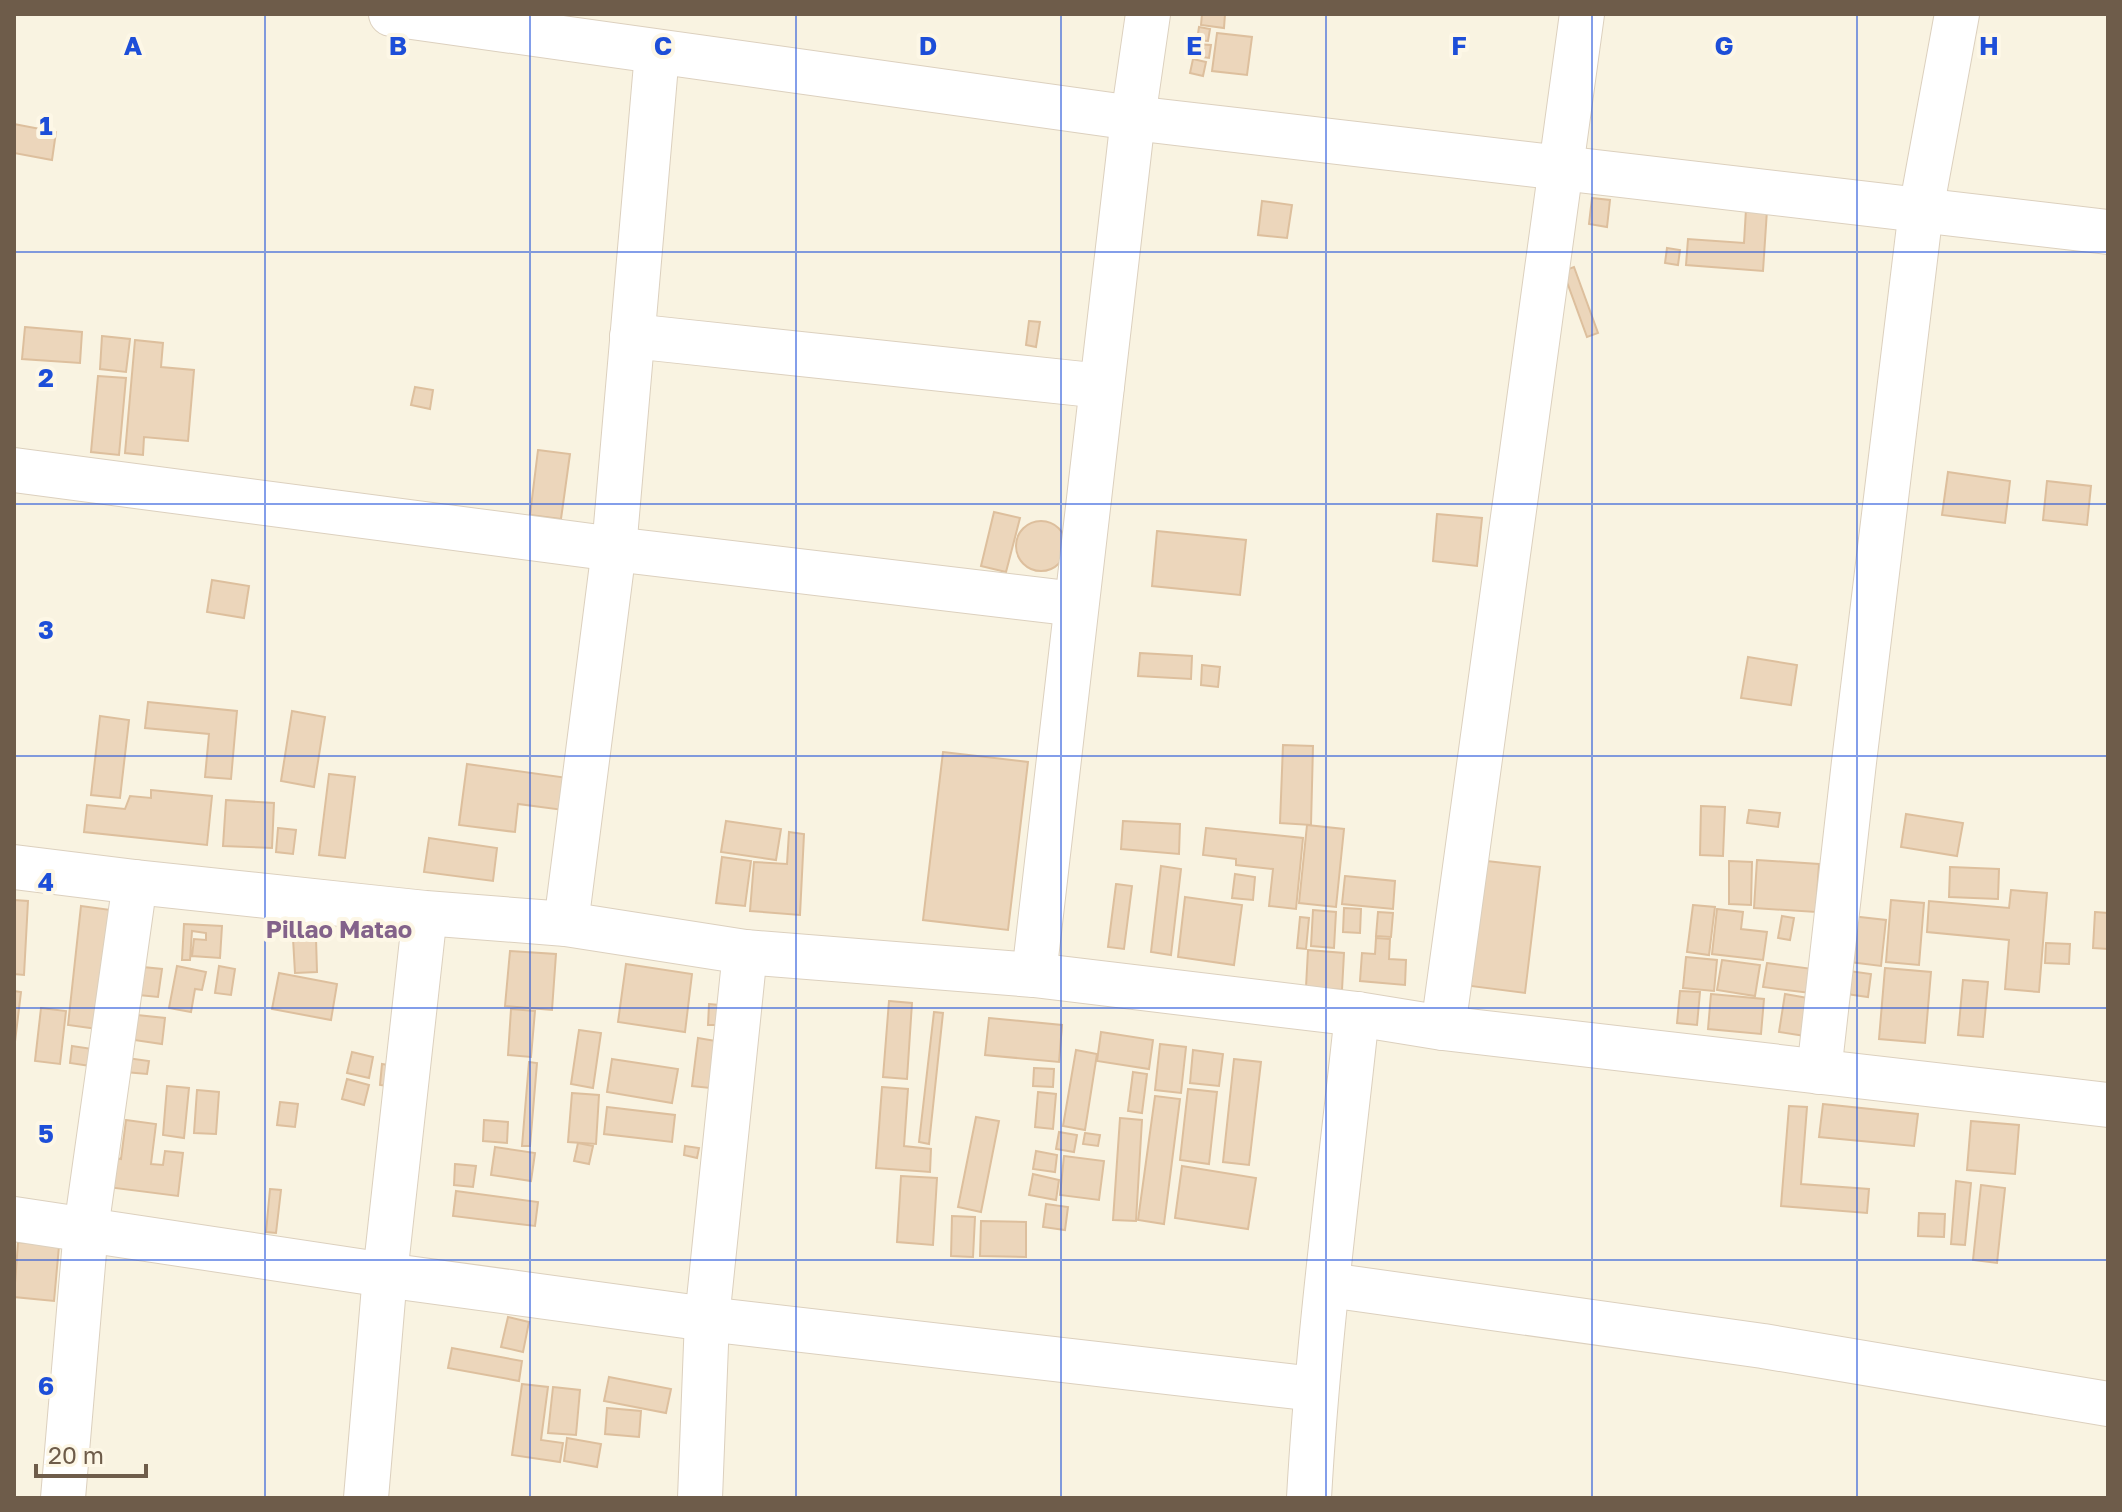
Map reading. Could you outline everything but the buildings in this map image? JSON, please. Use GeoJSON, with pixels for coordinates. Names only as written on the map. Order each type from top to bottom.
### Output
{"type":"FeatureCollection","features":[{"type":"Feature","properties":{"kind":"street"},"geometry":{"type":"LineString","coordinates":[[391,14],[1133,118],[2108,232]]}},
{"type":"Feature","properties":{"kind":"street"},"geometry":{"type":"LineString","coordinates":[[1034,975],[1133,118],[1148,14]]}},
{"type":"Feature","properties":{"kind":"street"},"geometry":{"type":"LineString","coordinates":[[1443,1028],[1582,14]]}},
{"type":"Feature","properties":{"kind":"street"},"geometry":{"type":"LineString","coordinates":[[1819,1072],[1855,746],[1921,210],[1957,14]]}},
{"type":"Feature","properties":{"kind":"street"},"geometry":{"type":"LineString","coordinates":[[566,924],[614,549],[657,53]]}},
{"type":"Feature","properties":{"kind":"street"},"geometry":{"type":"LineString","coordinates":[[632,336],[1102,386]]}},
{"type":"Feature","properties":{"kind":"street"},"geometry":{"type":"LineString","coordinates":[[14,470],[614,549],[1076,604]]}},
{"type":"Feature","properties":{"kind":"street"},"geometry":{"type":"LineString","coordinates":[[14,867],[425,913],[566,924],[745,952],[1034,975],[1357,1014],[1443,1028],[2108,1105]]}},
{"type":"Feature","properties":{"kind":"street"},"geometry":{"type":"LineString","coordinates":[[63,1498],[86,1229],[135,882]]}},
{"type":"Feature","properties":{"kind":"street"},"geometry":{"type":"LineString","coordinates":[[366,1498],[385,1275],[425,913]]}},
{"type":"Feature","properties":{"kind":"street"},"geometry":{"type":"LineString","coordinates":[[700,1498],[707,1319],[745,952]]}},
{"type":"Feature","properties":{"kind":"street"},"geometry":{"type":"LineString","coordinates":[[1309,1498],[1315,1389],[1357,1014]]}},
{"type":"Feature","properties":{"kind":"street"},"geometry":{"type":"LineString","coordinates":[[14,1219],[385,1275],[707,1319],[1315,1389]]}},
{"type":"Feature","properties":{"kind":"street"},"geometry":{"type":"LineString","coordinates":[[1329,1285],[1763,1346],[2108,1404]]}},
{"type":"Feature","properties":{"kind":"district","name":"Pillao Matao"},"geometry":{"type":"Point","coordinates":[339,928]}}]}
